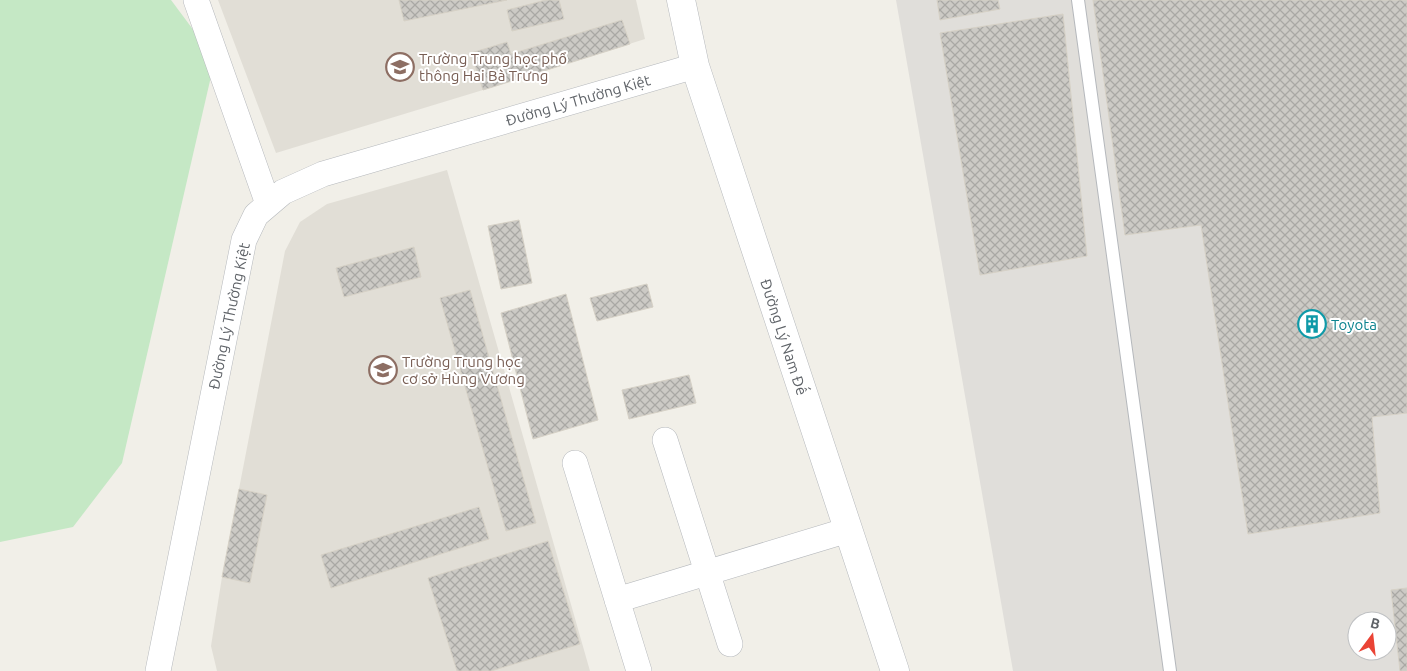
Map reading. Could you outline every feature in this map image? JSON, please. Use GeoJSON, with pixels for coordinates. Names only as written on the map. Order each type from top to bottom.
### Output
{"type":"FeatureCollection","features":[{"type":"Feature","properties":{"kind":"street"},"geometry":{"type":"LineString","coordinates":[[196,0],[268,204]]}},
{"type":"Feature","properties":{"kind":"street","name":"Đường Lý Nam Đế"},"geometry":{"type":"LineString","coordinates":[[682,0],[694,66],[895,671]]}},
{"type":"Feature","properties":{"kind":"street","name":"Đường Lý Thường Kiệt"},"geometry":{"type":"LineString","coordinates":[[158,671],[244,240],[256,215],[283,192],[323,174],[694,66]]}},
{"type":"Feature","properties":{"kind":"street"},"geometry":{"type":"LineString","coordinates":[[665,440],[730,644]]}},
{"type":"Feature","properties":{"kind":"street"},"geometry":{"type":"LineString","coordinates":[[575,463],[639,671]]}},
{"type":"Feature","properties":{"kind":"street"},"geometry":{"type":"LineString","coordinates":[[617,600],[848,530]]}},
{"type":"Feature","properties":{"kind":"lane"},"geometry":{"type":"LineString","coordinates":[[1078,0],[1170,671]]}},
{"type":"Feature","properties":{"kind":"shaded area","name":"Trường Trung học phổ thông Hai Bà Trưng"},"geometry":{"type":"Polygon","coordinates":[[[218,0],[636,0],[645,39],[276,153],[218,0]]]}},
{"type":"Feature","properties":{"kind":"shaded area"},"geometry":{"type":"Polygon","coordinates":[[[896,0],[1407,0],[1407,671],[1013,671],[896,0]]]}},
{"type":"Feature","properties":{"kind":"shaded area","name":"Trường Trung học cơ sở Hùng Vương"},"geometry":{"type":"Polygon","coordinates":[[[447,170],[590,671],[217,671],[211,646],[222,577],[285,251],[300,222],[327,204],[447,170]]]}},
{"type":"Feature","properties":{"kind":"green space"},"geometry":{"type":"Polygon","coordinates":[[[0,0],[171,0],[215,59],[122,463],[73,527],[0,542],[0,0]]]}},
{"type":"Feature","properties":{"kind":"building"},"geometry":{"type":"Polygon","coordinates":[[[399,0],[507,0],[404,21],[399,0]]]}},
{"type":"Feature","properties":{"kind":"building"},"geometry":{"type":"Polygon","coordinates":[[[546,0],[559,0],[564,19],[512,31],[507,10],[546,0]]]}},
{"type":"Feature","properties":{"kind":"building"},"geometry":{"type":"Polygon","coordinates":[[[937,0],[998,0],[1000,9],[940,20],[937,0]]]}},
{"type":"Feature","properties":{"kind":"building","name":"Toyota"},"geometry":{"type":"Polygon","coordinates":[[[1093,0],[1407,0],[1407,413],[1372,417],[1380,513],[1248,534],[1201,225],[1125,235],[1093,0]]]}},
{"type":"Feature","properties":{"kind":"building"},"geometry":{"type":"Polygon","coordinates":[[[1063,14],[1087,256],[980,275],[940,33],[1063,14]]]}},
{"type":"Feature","properties":{"kind":"building"},"geometry":{"type":"Polygon","coordinates":[[[622,20],[630,44],[483,90],[471,53],[507,42],[511,54],[622,20]]]}},
{"type":"Feature","properties":{"kind":"building"},"geometry":{"type":"Polygon","coordinates":[[[519,220],[532,283],[501,289],[488,226],[519,220]]]}},
{"type":"Feature","properties":{"kind":"building"},"geometry":{"type":"Polygon","coordinates":[[[414,247],[421,277],[344,297],[336,268],[414,247]]]}},
{"type":"Feature","properties":{"kind":"building"},"geometry":{"type":"Polygon","coordinates":[[[647,284],[653,307],[597,321],[590,298],[647,284]]]}},
{"type":"Feature","properties":{"kind":"building"},"geometry":{"type":"Polygon","coordinates":[[[470,290],[536,523],[506,531],[440,298],[470,290]]]}},
{"type":"Feature","properties":{"kind":"building"},"geometry":{"type":"Polygon","coordinates":[[[566,294],[598,420],[533,439],[501,313],[566,294]]]}},
{"type":"Feature","properties":{"kind":"building"},"geometry":{"type":"Polygon","coordinates":[[[689,375],[696,403],[629,419],[622,390],[689,375]]]}},
{"type":"Feature","properties":{"kind":"building"},"geometry":{"type":"Polygon","coordinates":[[[239,489],[267,495],[250,583],[222,577],[239,489]]]}},
{"type":"Feature","properties":{"kind":"building"},"geometry":{"type":"Polygon","coordinates":[[[479,507],[489,539],[331,588],[321,555],[479,507]]]}},
{"type":"Feature","properties":{"kind":"building"},"geometry":{"type":"Polygon","coordinates":[[[548,541],[580,644],[491,671],[457,671],[428,578],[548,541]]]}},
{"type":"Feature","properties":{"kind":"building"},"geometry":{"type":"Polygon","coordinates":[[[1407,588],[1407,671],[1400,671],[1397,644],[1397,611],[1393,611],[1391,590],[1407,588]]]}},
{"type":"Feature","properties":{"kind":"place","name":"Trường Trung học phổ thông Hai Bà Trưng"},"geometry":{"type":"Point","coordinates":[400,67]}},
{"type":"Feature","properties":{"kind":"place","name":"Toyota"},"geometry":{"type":"Point","coordinates":[1312,324]}},
{"type":"Feature","properties":{"kind":"place","name":"Trường Trung học cơ sở Hùng Vương"},"geometry":{"type":"Point","coordinates":[383,370]}}]}
